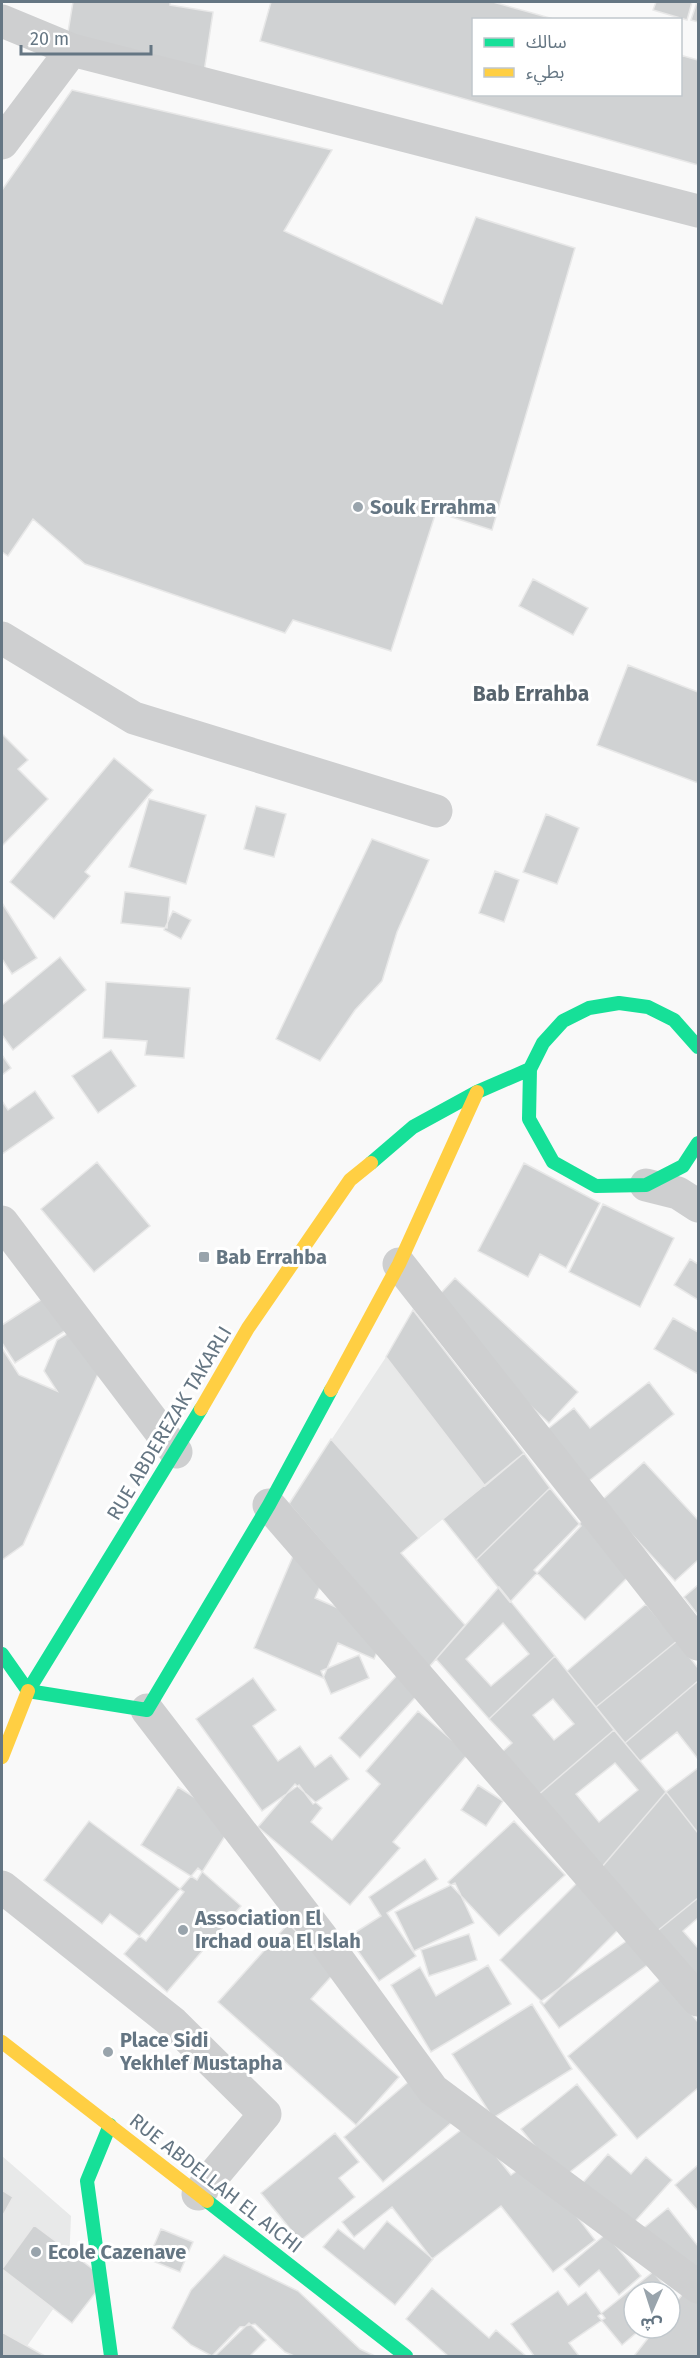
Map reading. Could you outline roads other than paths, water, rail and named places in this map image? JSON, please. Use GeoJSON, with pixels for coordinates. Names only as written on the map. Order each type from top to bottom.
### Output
{"type":"FeatureCollection","features":[{"type":"Feature","properties":{"kind":"street"},"geometry":{"type":"LineString","coordinates":[[2,21],[72,50],[699,211]]}},
{"type":"Feature","properties":{"kind":"street"},"geometry":{"type":"LineString","coordinates":[[2,143],[72,50]]}},
{"type":"Feature","properties":{"kind":"street"},"geometry":{"type":"LineString","coordinates":[[2,638],[134,718],[436,811]]}},
{"type":"Feature","properties":{"kind":"street"},"geometry":{"type":"LineString","coordinates":[[692,1197],[646,1185],[596,1186],[553,1162],[529,1119],[530,1070],[543,1043],[563,1021],[589,1008],[619,1003],[648,1007],[674,1020],[699,1047]]}},
{"type":"Feature","properties":{"kind":"street"},"geometry":{"type":"LineString","coordinates":[[674,1020],[690,1011]]}},
{"type":"Feature","properties":{"kind":"street","name":"RUE ABDEREZAK TAKARLI"},"geometry":{"type":"LineString","coordinates":[[2,1742],[28,1691],[176,1452],[248,1328],[350,1180],[413,1127],[477,1092],[530,1070]]}},
{"type":"Feature","properties":{"kind":"street"},"geometry":{"type":"LineString","coordinates":[[147,1710],[269,1506],[399,1264],[477,1092]]}},
{"type":"Feature","properties":{"kind":"street"},"geometry":{"type":"LineString","coordinates":[[646,1185],[683,1166],[699,1143]]}},
{"type":"Feature","properties":{"kind":"street"},"geometry":{"type":"LineString","coordinates":[[2,1222],[176,1452]]}},
{"type":"Feature","properties":{"kind":"street"},"geometry":{"type":"LineString","coordinates":[[399,1264],[699,1644]]}},
{"type":"Feature","properties":{"kind":"street"},"geometry":{"type":"LineString","coordinates":[[269,1506],[699,2000]]}},
{"type":"Feature","properties":{"kind":"street"},"geometry":{"type":"LineString","coordinates":[[2,1654],[28,1691],[147,1710],[321,1935],[433,2090],[699,2287]]}},
{"type":"Feature","properties":{"kind":"street","name":"RUE ABDEREZAK TAKARLI"},"geometry":{"type":"LineString","coordinates":[[2,1757],[28,1691]]}},
{"type":"Feature","properties":{"kind":"street"},"geometry":{"type":"LineString","coordinates":[[2,1887],[173,2023],[265,2114],[198,2194]]}},
{"type":"Feature","properties":{"kind":"street","name":"RUE ABDELLAH EL AICHI"},"geometry":{"type":"LineString","coordinates":[[2,2042],[406,2356]]}},
{"type":"Feature","properties":{"kind":"street"},"geometry":{"type":"LineString","coordinates":[[110,2126],[87,2181],[111,2356]]}},
{"type":"Feature","properties":{"kind":"place","name":"Souk Errahma"},"geometry":{"type":"Point","coordinates":[358,507]}},
{"type":"Feature","properties":{"kind":"place","name":"Bab Errahba"},"geometry":{"type":"Point","coordinates":[204,1257]}},
{"type":"Feature","properties":{"kind":"place","name":"Association El Irchad oua El Islah"},"geometry":{"type":"Point","coordinates":[183,1930]}},
{"type":"Feature","properties":{"kind":"place","name":"Place Sidi Yekhlef Mustapha"},"geometry":{"type":"Point","coordinates":[108,2052]}},
{"type":"Feature","properties":{"kind":"place","name":"Ecole Cazenave"},"geometry":{"type":"Point","coordinates":[36,2252]}},
{"type":"Feature","properties":{"kind":"district","name":"Bab Errahba"},"geometry":{"type":"Point","coordinates":[531,694]}}]}
